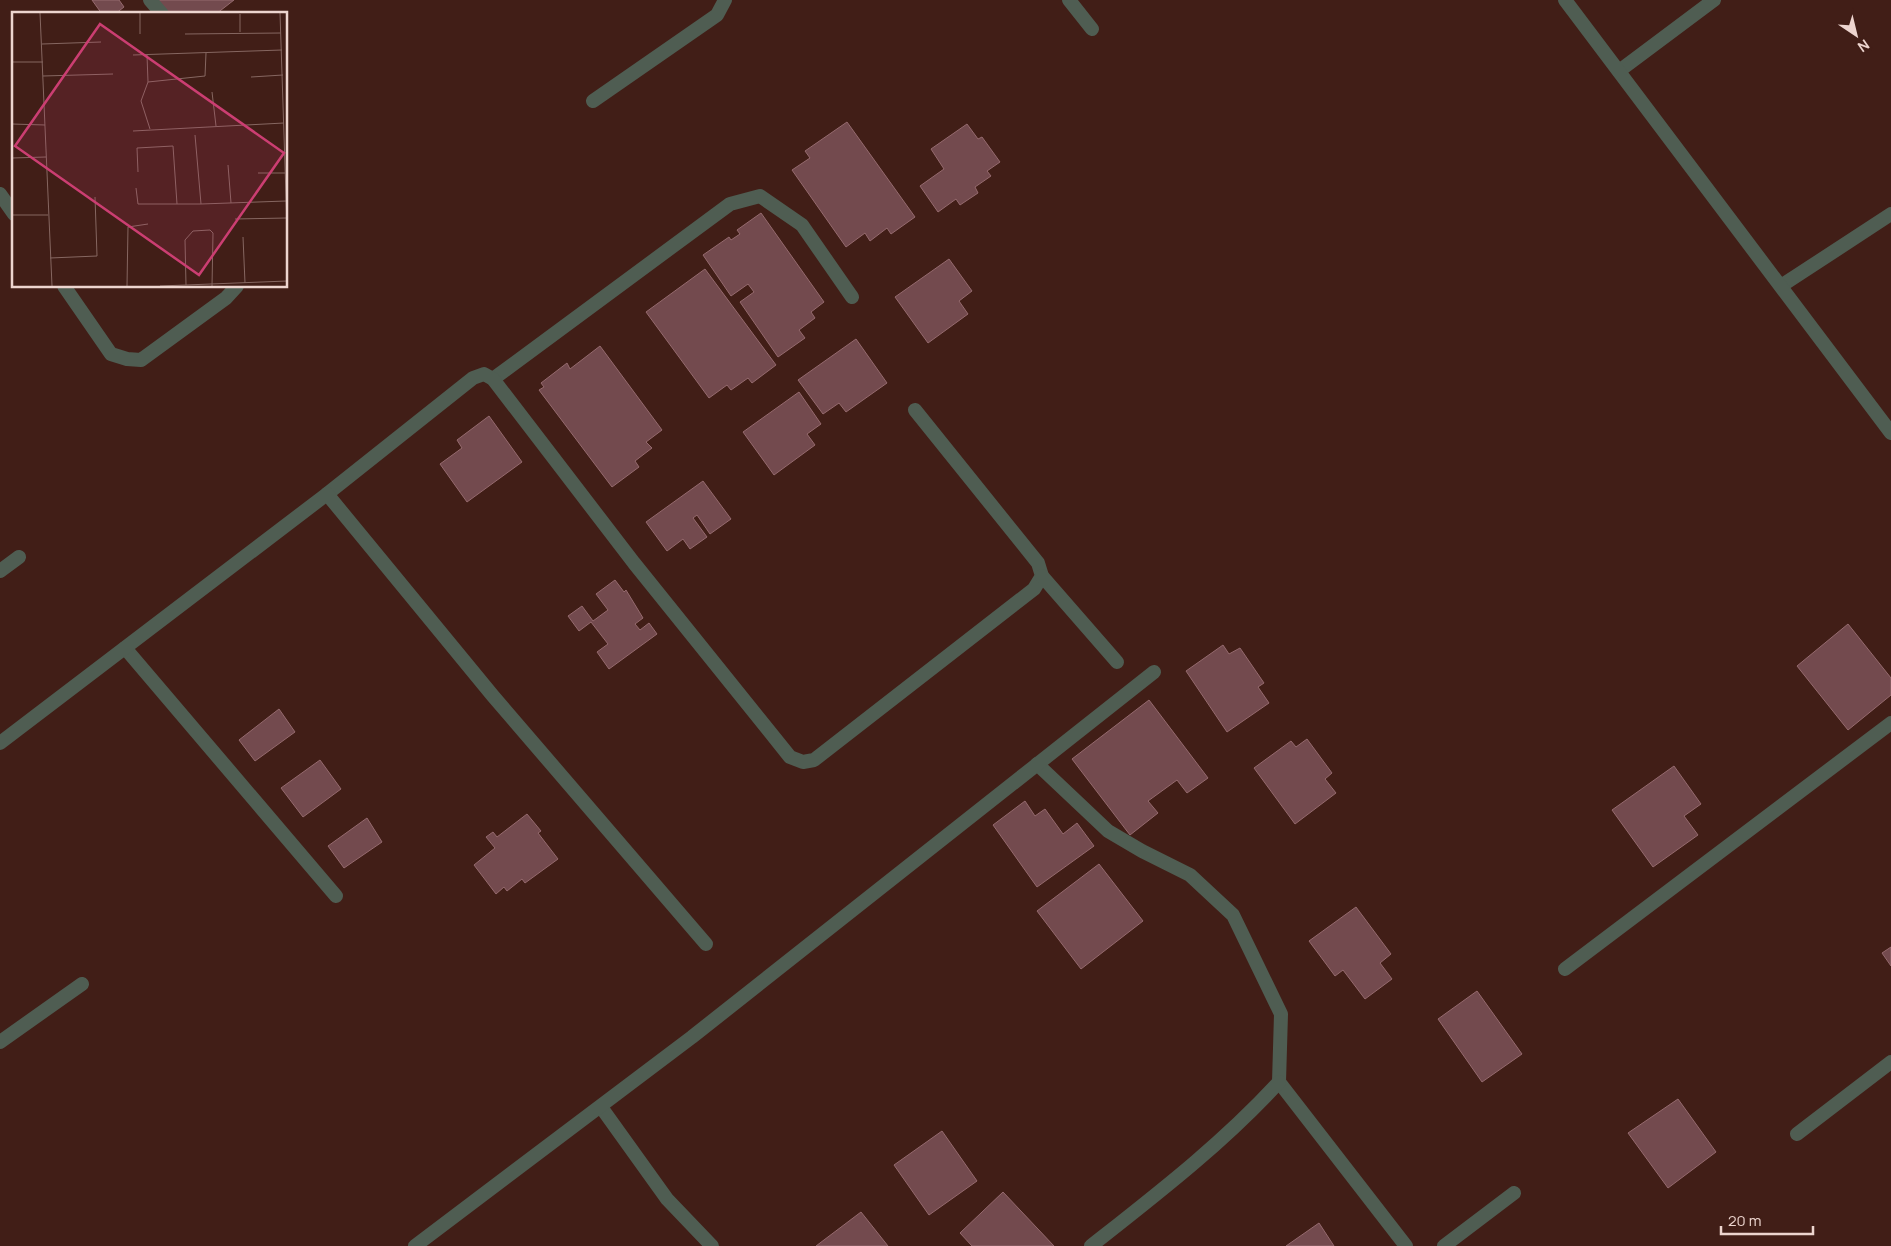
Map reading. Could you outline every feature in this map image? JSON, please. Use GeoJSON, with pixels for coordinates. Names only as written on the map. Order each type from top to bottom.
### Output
{"type":"FeatureCollection","features":[{"type":"Feature","properties":{"kind":"street"},"geometry":{"type":"LineString","coordinates":[[150,0],[160,12]]}},
{"type":"Feature","properties":{"kind":"street"},"geometry":{"type":"LineString","coordinates":[[593,101],[717,15],[725,0]]}},
{"type":"Feature","properties":{"kind":"street"},"geometry":{"type":"LineString","coordinates":[[1069,0],[1092,29]]}},
{"type":"Feature","properties":{"kind":"street"},"geometry":{"type":"LineString","coordinates":[[1565,0],[1891,433]]}},
{"type":"Feature","properties":{"kind":"street"},"geometry":{"type":"LineString","coordinates":[[1618,71],[1714,0]]}},
{"type":"Feature","properties":{"kind":"street"},"geometry":{"type":"LineString","coordinates":[[0,194],[12,211]]}},
{"type":"Feature","properties":{"kind":"street"},"geometry":{"type":"LineString","coordinates":[[493,379],[730,204],[760,196],[802,225],[852,297]]}},
{"type":"Feature","properties":{"kind":"street"},"geometry":{"type":"LineString","coordinates":[[1781,286],[1891,214]]}},
{"type":"Feature","properties":{"kind":"street"},"geometry":{"type":"LineString","coordinates":[[65,288],[111,354],[126,359],[142,360],[226,298],[235,288]]}},
{"type":"Feature","properties":{"kind":"street"},"geometry":{"type":"LineString","coordinates":[[0,743],[327,494],[473,378],[484,374],[493,379],[634,562],[790,756],[803,762],[814,760],[979,632],[1034,589],[1042,576]]}},
{"type":"Feature","properties":{"kind":"street"},"geometry":{"type":"LineString","coordinates":[[915,410],[1038,563],[1042,576],[1117,662]]}},
{"type":"Feature","properties":{"kind":"street"},"geometry":{"type":"LineString","coordinates":[[327,494],[493,696],[706,944]]}},
{"type":"Feature","properties":{"kind":"street"},"geometry":{"type":"LineString","coordinates":[[0,572],[19,557]]}},
{"type":"Feature","properties":{"kind":"street"},"geometry":{"type":"LineString","coordinates":[[125,648],[336,896]]}},
{"type":"Feature","properties":{"kind":"street"},"geometry":{"type":"LineString","coordinates":[[415,1246],[601,1107],[813,943],[1154,672]]}},
{"type":"Feature","properties":{"kind":"street"},"geometry":{"type":"LineString","coordinates":[[1565,969],[1891,723]]}},
{"type":"Feature","properties":{"kind":"street"},"geometry":{"type":"LineString","coordinates":[[1037,764],[1108,831],[1142,851],[1190,875],[1233,915],[1281,1014],[1279,1082],[1406,1246]]}},
{"type":"Feature","properties":{"kind":"street"},"geometry":{"type":"LineString","coordinates":[[0,1042],[82,984]]}},
{"type":"Feature","properties":{"kind":"street"},"geometry":{"type":"LineString","coordinates":[[1797,1134],[1891,1062]]}},
{"type":"Feature","properties":{"kind":"street"},"geometry":{"type":"LineString","coordinates":[[1091,1246],[1183,1173],[1243,1121],[1279,1082]]}},
{"type":"Feature","properties":{"kind":"street"},"geometry":{"type":"LineString","coordinates":[[601,1107],[667,1199],[712,1246]]}},
{"type":"Feature","properties":{"kind":"street"},"geometry":{"type":"LineString","coordinates":[[1444,1246],[1514,1193]]}},
{"type":"Feature","properties":{"kind":"building"},"geometry":{"type":"Polygon","coordinates":[[[92,0],[119,0],[124,7],[118,12],[101,12],[92,0]]]}},
{"type":"Feature","properties":{"kind":"building"},"geometry":{"type":"Polygon","coordinates":[[[153,0],[234,0],[219,12],[162,12],[153,0]]]}},
{"type":"Feature","properties":{"kind":"building"},"geometry":{"type":"Polygon","coordinates":[[[847,122],[915,217],[891,234],[887,228],[870,241],[865,233],[846,247],[792,170],[810,158],[805,151],[847,122]]]}},
{"type":"Feature","properties":{"kind":"building"},"geometry":{"type":"Polygon","coordinates":[[[967,124],[978,139],[982,137],[1000,162],[987,171],[991,176],[975,187],[978,193],[960,205],[956,199],[938,212],[920,186],[944,169],[931,149],[967,124]]]}},
{"type":"Feature","properties":{"kind":"building"},"geometry":{"type":"Polygon","coordinates":[[[761,213],[824,302],[811,312],[815,318],[799,330],[805,338],[778,357],[740,302],[754,292],[748,284],[731,296],[703,255],[729,237],[731,240],[740,234],[737,230],[761,213]]]}},
{"type":"Feature","properties":{"kind":"building"},"geometry":{"type":"Polygon","coordinates":[[[949,259],[972,291],[959,301],[968,314],[928,343],[895,297],[949,259]]]}},
{"type":"Feature","properties":{"kind":"building"},"geometry":{"type":"Polygon","coordinates":[[[705,269],[776,365],[752,383],[748,378],[731,390],[727,385],[709,398],[646,312],[705,269]]]}},
{"type":"Feature","properties":{"kind":"building"},"geometry":{"type":"Polygon","coordinates":[[[856,339],[887,383],[846,412],[839,403],[823,414],[798,380],[856,339]]]}},
{"type":"Feature","properties":{"kind":"building"},"geometry":{"type":"Polygon","coordinates":[[[600,346],[662,430],[646,442],[652,448],[635,461],[639,467],[612,487],[539,390],[544,387],[541,383],[567,363],[570,369],[600,346]]]}},
{"type":"Feature","properties":{"kind":"building"},"geometry":{"type":"Polygon","coordinates":[[[799,392],[821,424],[807,434],[815,445],[774,475],[743,432],[799,392]]]}},
{"type":"Feature","properties":{"kind":"building"},"geometry":{"type":"Polygon","coordinates":[[[489,416],[522,462],[467,502],[440,464],[462,448],[457,440],[489,416]]]}},
{"type":"Feature","properties":{"kind":"building"},"geometry":{"type":"Polygon","coordinates":[[[703,481],[731,519],[710,534],[697,515],[693,518],[707,537],[690,549],[683,539],[667,551],[646,522],[703,481]]]}},
{"type":"Feature","properties":{"kind":"building"},"geometry":{"type":"Polygon","coordinates":[[[615,580],[624,592],[626,590],[643,618],[635,624],[640,630],[649,623],[657,634],[609,669],[597,652],[608,644],[591,622],[579,631],[568,616],[582,606],[593,621],[608,610],[596,594],[615,580]]]}},
{"type":"Feature","properties":{"kind":"building"},"geometry":{"type":"Polygon","coordinates":[[[1848,624],[1891,678],[1891,695],[1848,730],[1797,666],[1848,624]]]}},
{"type":"Feature","properties":{"kind":"building"},"geometry":{"type":"Polygon","coordinates":[[[1223,645],[1229,654],[1240,648],[1264,683],[1258,687],[1269,703],[1227,732],[1186,671],[1223,645]]]}},
{"type":"Feature","properties":{"kind":"building"},"geometry":{"type":"Polygon","coordinates":[[[1149,700],[1208,778],[1187,793],[1177,780],[1148,801],[1158,813],[1130,835],[1072,759],[1149,700]]]}},
{"type":"Feature","properties":{"kind":"building"},"geometry":{"type":"Polygon","coordinates":[[[279,709],[295,732],[255,761],[239,740],[279,709]]]}},
{"type":"Feature","properties":{"kind":"building"},"geometry":{"type":"Polygon","coordinates":[[[1307,739],[1332,773],[1325,779],[1336,793],[1295,824],[1254,768],[1291,741],[1296,747],[1307,739]]]}},
{"type":"Feature","properties":{"kind":"building"},"geometry":{"type":"Polygon","coordinates":[[[320,760],[341,789],[303,817],[281,788],[320,760]]]}},
{"type":"Feature","properties":{"kind":"building"},"geometry":{"type":"Polygon","coordinates":[[[1674,766],[1701,804],[1684,816],[1698,835],[1653,867],[1612,810],[1674,766]]]}},
{"type":"Feature","properties":{"kind":"building"},"geometry":{"type":"Polygon","coordinates":[[[1025,801],[1035,816],[1045,809],[1063,834],[1077,823],[1094,846],[1037,887],[993,825],[1025,801]]]}},
{"type":"Feature","properties":{"kind":"building"},"geometry":{"type":"Polygon","coordinates":[[[527,814],[541,831],[538,833],[558,859],[525,883],[522,879],[507,891],[504,887],[496,894],[474,865],[495,848],[486,837],[493,832],[497,837],[527,814]]]}},
{"type":"Feature","properties":{"kind":"building"},"geometry":{"type":"Polygon","coordinates":[[[367,818],[382,842],[344,868],[328,846],[367,818]]]}},
{"type":"Feature","properties":{"kind":"building"},"geometry":{"type":"Polygon","coordinates":[[[1099,864],[1143,921],[1081,969],[1037,911],[1099,864]]]}},
{"type":"Feature","properties":{"kind":"building"},"geometry":{"type":"Polygon","coordinates":[[[1356,907],[1391,954],[1380,963],[1392,979],[1365,999],[1343,970],[1335,976],[1309,941],[1356,907]]]}},
{"type":"Feature","properties":{"kind":"building"},"geometry":{"type":"Polygon","coordinates":[[[1891,947],[1891,966],[1882,953],[1891,947]]]}},
{"type":"Feature","properties":{"kind":"building"},"geometry":{"type":"Polygon","coordinates":[[[1477,991],[1522,1054],[1482,1082],[1438,1019],[1477,991]]]}},
{"type":"Feature","properties":{"kind":"building"},"geometry":{"type":"Polygon","coordinates":[[[1678,1099],[1716,1152],[1668,1188],[1628,1133],[1678,1099]]]}},
{"type":"Feature","properties":{"kind":"building"},"geometry":{"type":"Polygon","coordinates":[[[942,1131],[977,1181],[929,1215],[894,1165],[942,1131]]]}},
{"type":"Feature","properties":{"kind":"building"},"geometry":{"type":"Polygon","coordinates":[[[1003,1192],[1054,1246],[972,1246],[960,1233],[1003,1192]]]}},
{"type":"Feature","properties":{"kind":"building"},"geometry":{"type":"Polygon","coordinates":[[[861,1212],[888,1246],[816,1246],[861,1212]]]}},
{"type":"Feature","properties":{"kind":"building"},"geometry":{"type":"Polygon","coordinates":[[[1319,1223],[1334,1246],[1286,1246],[1319,1223]]]}}]}
